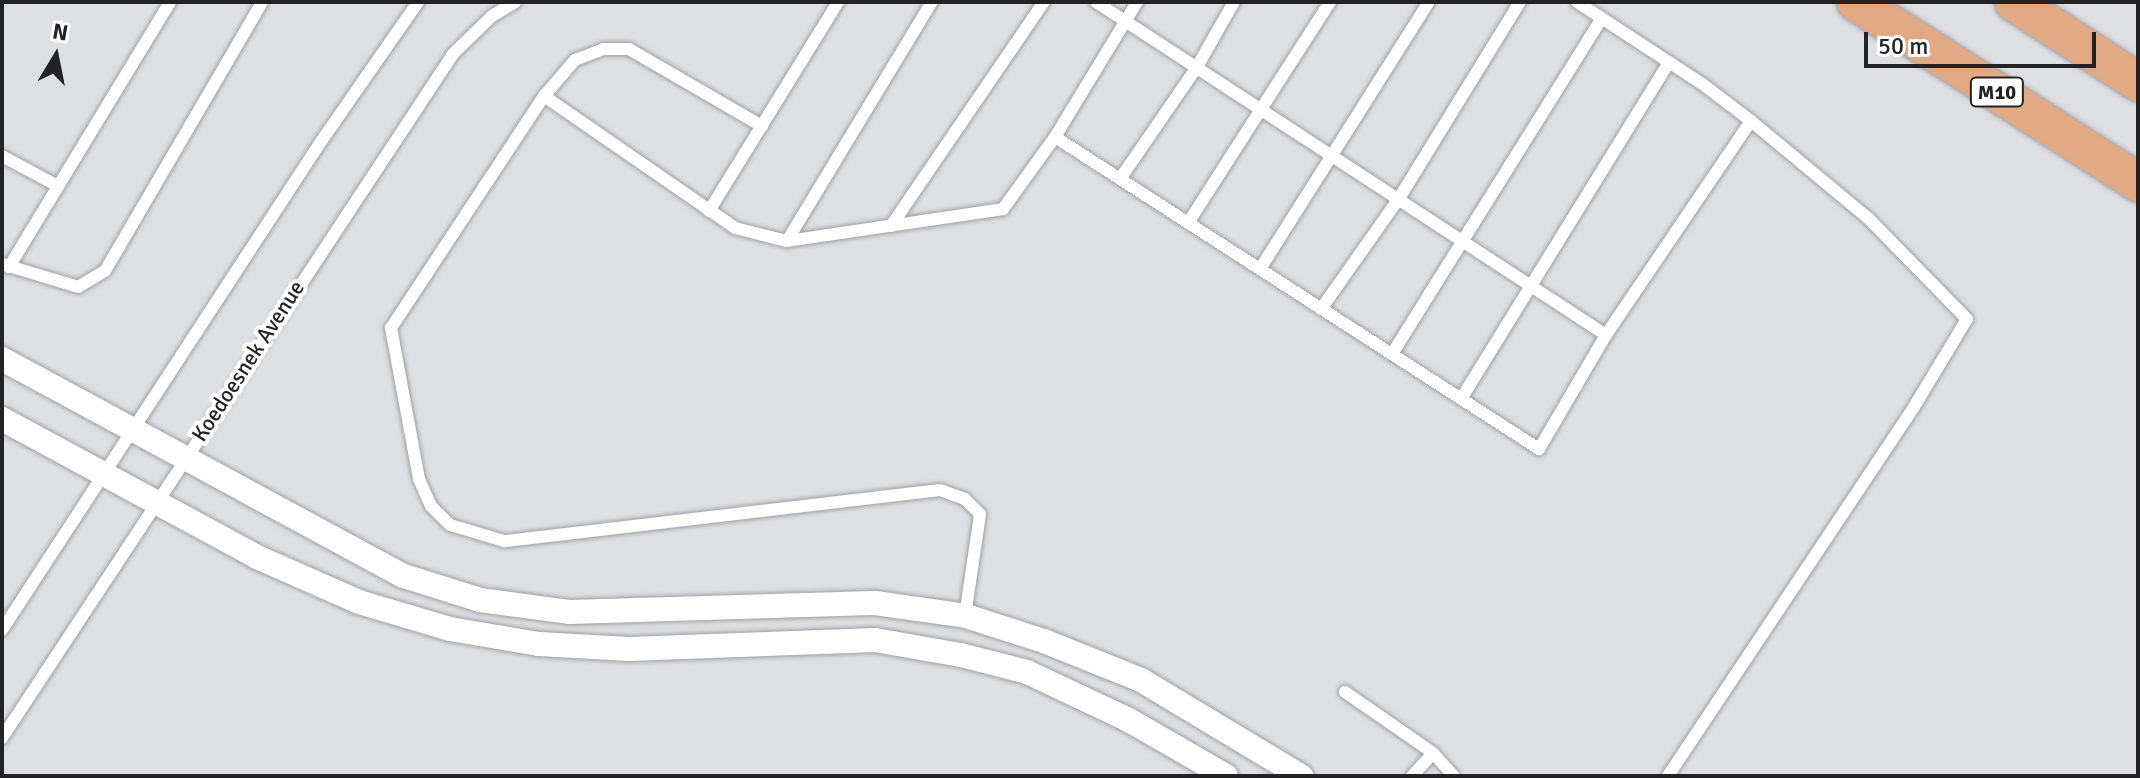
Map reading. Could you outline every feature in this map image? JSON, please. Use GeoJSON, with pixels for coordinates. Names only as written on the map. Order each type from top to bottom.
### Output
{"type":"FeatureCollection","features":[{"type":"Feature","properties":{"kind":"main road","name":"M10"},"geometry":{"type":"LineString","coordinates":[[1856,2],[2138,182]]}},
{"type":"Feature","properties":{"kind":"main road"},"geometry":{"type":"LineString","coordinates":[[2014,2],[2138,82]]}},
{"type":"Feature","properties":{"kind":"street"},"geometry":{"type":"LineString","coordinates":[[2,359],[404,576],[480,600],[570,612],[875,603],[965,616],[1044,641],[1141,680],[1301,776]]}},
{"type":"Feature","properties":{"kind":"street"},"geometry":{"type":"LineString","coordinates":[[2,419],[257,557],[359,602],[450,629],[539,644],[629,649],[875,640],[974,658],[1041,678],[1127,719],[1226,776]]}},
{"type":"Feature","properties":{"kind":"lane"},"geometry":{"type":"LineString","coordinates":[[170,2],[6,265],[78,287],[105,271],[262,2]]}},
{"type":"Feature","properties":{"kind":"lane"},"geometry":{"type":"LineString","coordinates":[[2,630],[320,143],[418,2]]}},
{"type":"Feature","properties":{"kind":"lane","name":"Koedoesnek Avenue"},"geometry":{"type":"LineString","coordinates":[[2,738],[453,54],[492,16],[515,2]]}},
{"type":"Feature","properties":{"kind":"lane"},"geometry":{"type":"LineString","coordinates":[[709,211],[838,2]]}},
{"type":"Feature","properties":{"kind":"lane"},"geometry":{"type":"LineString","coordinates":[[787,241],[932,2]]}},
{"type":"Feature","properties":{"kind":"lane"},"geometry":{"type":"LineString","coordinates":[[891,226],[1044,2]]}},
{"type":"Feature","properties":{"kind":"lane"},"geometry":{"type":"LineString","coordinates":[[1096,2],[1606,335]]}},
{"type":"Feature","properties":{"kind":"lane"},"geometry":{"type":"LineString","coordinates":[[544,96],[735,228],[787,241],[1003,209],[1055,137],[1137,2]]}},
{"type":"Feature","properties":{"kind":"lane"},"geometry":{"type":"LineString","coordinates":[[1120,179],[1197,67],[1234,2]]}},
{"type":"Feature","properties":{"kind":"lane"},"geometry":{"type":"LineString","coordinates":[[1188,223],[1330,2]]}},
{"type":"Feature","properties":{"kind":"lane"},"geometry":{"type":"LineString","coordinates":[[1260,269],[1429,2]]}},
{"type":"Feature","properties":{"kind":"lane"},"geometry":{"type":"LineString","coordinates":[[1321,309],[1398,200],[1520,2]]}},
{"type":"Feature","properties":{"kind":"lane"},"geometry":{"type":"LineString","coordinates":[[1577,2],[1669,62],[1751,121],[1868,218],[1967,319],[1914,407],[1668,776]]}},
{"type":"Feature","properties":{"kind":"lane"},"geometry":{"type":"LineString","coordinates":[[1392,354],[1602,18]]}},
{"type":"Feature","properties":{"kind":"lane"},"geometry":{"type":"LineString","coordinates":[[762,126],[629,49],[603,49],[575,60],[544,96],[391,328],[419,479],[431,506],[450,525],[504,541],[940,490],[965,499],[980,514],[965,616]]}},
{"type":"Feature","properties":{"kind":"lane"},"geometry":{"type":"LineString","coordinates":[[1461,399],[1669,62]]}},
{"type":"Feature","properties":{"kind":"lane"},"geometry":{"type":"LineString","coordinates":[[1055,137],[1539,449],[1606,335],[1751,121]]}},
{"type":"Feature","properties":{"kind":"lane"},"geometry":{"type":"LineString","coordinates":[[2,156],[58,186]]}},
{"type":"Feature","properties":{"kind":"lane"},"geometry":{"type":"LineString","coordinates":[[1345,692],[1433,753],[1454,776]]}},
{"type":"Feature","properties":{"kind":"lane"},"geometry":{"type":"LineString","coordinates":[[1412,776],[1433,753]]}}]}
